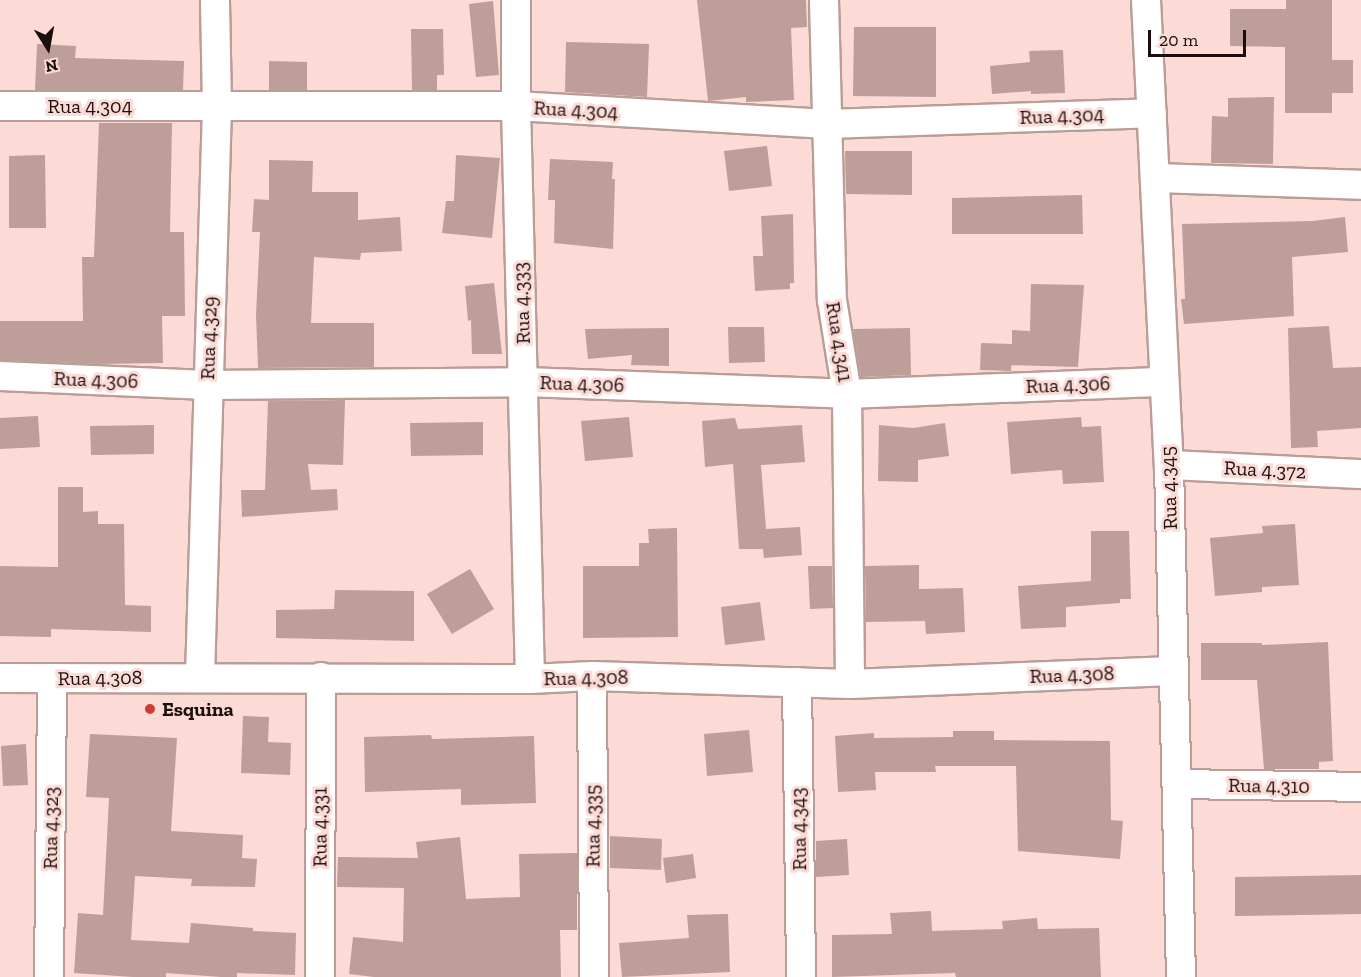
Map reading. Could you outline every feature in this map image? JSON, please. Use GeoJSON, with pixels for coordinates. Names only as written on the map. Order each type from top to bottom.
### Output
{"type":"FeatureCollection","features":[{"type":"Feature","properties":{"kind":"street","name":"Rua 4.329"},"geometry":{"type":"LineString","coordinates":[[200,677],[217,106],[215,0]]}},
{"type":"Feature","properties":{"kind":"street","name":"Rua 4.333"},"geometry":{"type":"LineString","coordinates":[[516,0],[516,106],[525,382],[530,679]]}},
{"type":"Feature","properties":{"kind":"street","name":"Rua 4.341"},"geometry":{"type":"LineString","coordinates":[[824,0],[832,300],[847,394],[849,684]]}},
{"type":"Feature","properties":{"kind":"street","name":"Rua 4.345"},"geometry":{"type":"LineString","coordinates":[[1146,0],[1169,465],[1181,977]]}},
{"type":"Feature","properties":{"kind":"street","name":"Rua 4.304"},"geometry":{"type":"LineString","coordinates":[[0,106],[516,106],[827,124],[1152,113]]}},
{"type":"Feature","properties":{"kind":"street"},"geometry":{"type":"LineString","coordinates":[[1155,178],[1361,185]]}},
{"type":"Feature","properties":{"kind":"street","name":"Rua 4.306"},"geometry":{"type":"LineString","coordinates":[[0,376],[207,385],[525,382],[847,394],[1164,382]]}},
{"type":"Feature","properties":{"kind":"street","name":"Rua 4.372"},"geometry":{"type":"LineString","coordinates":[[1169,465],[1361,474]]}},
{"type":"Feature","properties":{"kind":"street","name":"Rua 4.308"},"geometry":{"type":"LineString","coordinates":[[0,678],[530,679],[592,676],[849,684],[1173,671]]}},
{"type":"Feature","properties":{"kind":"street","name":"Rua 4.335"},"geometry":{"type":"LineString","coordinates":[[592,676],[594,977]]}},
{"type":"Feature","properties":{"kind":"street","name":"Rua 4.331"},"geometry":{"type":"LineString","coordinates":[[320,977],[321,677]]}},
{"type":"Feature","properties":{"kind":"street","name":"Rua 4.323"},"geometry":{"type":"LineString","coordinates":[[49,977],[52,678]]}},
{"type":"Feature","properties":{"kind":"street","name":"Rua 4.343"},"geometry":{"type":"LineString","coordinates":[[797,682],[801,977]]}},
{"type":"Feature","properties":{"kind":"street","name":"Rua 4.310"},"geometry":{"type":"LineString","coordinates":[[1177,784],[1361,787]]}},
{"type":"Feature","properties":{"kind":"building"},"geometry":{"type":"Polygon","coordinates":[[[697,0],[806,0],[807,27],[791,28],[794,100],[746,102],[746,97],[708,101],[697,0]]]}},
{"type":"Feature","properties":{"kind":"building"},"geometry":{"type":"Polygon","coordinates":[[[1286,0],[1332,0],[1332,60],[1353,60],[1353,93],[1332,93],[1332,113],[1285,113],[1285,47],[1230,46],[1230,9],[1286,9],[1286,0]]]}},
{"type":"Feature","properties":{"kind":"building"},"geometry":{"type":"Polygon","coordinates":[[[493,1],[499,75],[476,77],[469,4],[493,1]]]}},
{"type":"Feature","properties":{"kind":"building"},"geometry":{"type":"Polygon","coordinates":[[[854,27],[936,27],[936,97],[853,96],[854,27]]]}},
{"type":"Feature","properties":{"kind":"building"},"geometry":{"type":"Polygon","coordinates":[[[411,29],[443,29],[444,75],[437,75],[437,90],[412,90],[411,29]]]}},
{"type":"Feature","properties":{"kind":"building"},"geometry":{"type":"Polygon","coordinates":[[[566,42],[649,44],[647,97],[565,92],[566,42]]]}},
{"type":"Feature","properties":{"kind":"building"},"geometry":{"type":"Polygon","coordinates":[[[37,44],[76,46],[75,58],[184,61],[183,90],[35,90],[37,44]]]}},
{"type":"Feature","properties":{"kind":"building"},"geometry":{"type":"Polygon","coordinates":[[[1063,50],[1065,93],[1031,94],[1031,91],[992,94],[990,66],[1030,62],[1029,51],[1063,50]]]}},
{"type":"Feature","properties":{"kind":"building"},"geometry":{"type":"Polygon","coordinates":[[[269,61],[307,62],[307,90],[269,90],[269,61]]]}},
{"type":"Feature","properties":{"kind":"building"},"geometry":{"type":"Polygon","coordinates":[[[1274,97],[1273,164],[1211,163],[1212,116],[1228,117],[1228,98],[1274,97]]]}},
{"type":"Feature","properties":{"kind":"building"},"geometry":{"type":"Polygon","coordinates":[[[99,123],[172,123],[170,232],[184,232],[185,316],[162,316],[163,363],[96,364],[0,360],[0,321],[83,321],[82,257],[94,257],[99,123]]]}},
{"type":"Feature","properties":{"kind":"building"},"geometry":{"type":"Polygon","coordinates":[[[767,146],[772,186],[729,191],[724,151],[767,146]]]}},
{"type":"Feature","properties":{"kind":"building"},"geometry":{"type":"Polygon","coordinates":[[[845,151],[912,151],[912,195],[846,194],[845,151]]]}},
{"type":"Feature","properties":{"kind":"building"},"geometry":{"type":"Polygon","coordinates":[[[45,155],[46,228],[9,228],[9,156],[45,155]]]}},
{"type":"Feature","properties":{"kind":"building"},"geometry":{"type":"Polygon","coordinates":[[[456,155],[500,158],[492,238],[442,233],[446,201],[454,201],[456,155]]]}},
{"type":"Feature","properties":{"kind":"building"},"geometry":{"type":"Polygon","coordinates":[[[550,159],[613,162],[612,179],[615,179],[613,249],[554,243],[555,200],[548,200],[550,159]]]}},
{"type":"Feature","properties":{"kind":"building"},"geometry":{"type":"Polygon","coordinates":[[[269,160],[313,161],[312,192],[358,192],[358,220],[400,217],[402,251],[361,253],[360,260],[314,257],[311,323],[374,323],[374,367],[258,368],[256,315],[260,232],[252,232],[254,199],[269,200],[269,160]]]}},
{"type":"Feature","properties":{"kind":"building"},"geometry":{"type":"Polygon","coordinates":[[[1082,195],[1083,234],[952,234],[952,198],[1082,195]]]}},
{"type":"Feature","properties":{"kind":"building"},"geometry":{"type":"Polygon","coordinates":[[[793,214],[794,283],[790,283],[790,289],[755,291],[753,256],[763,256],[761,216],[793,214]]]}},
{"type":"Feature","properties":{"kind":"building"},"geometry":{"type":"Polygon","coordinates":[[[1345,217],[1348,252],[1292,257],[1294,316],[1184,324],[1181,299],[1185,299],[1182,224],[1313,221],[1345,217]]]}},
{"type":"Feature","properties":{"kind":"building"},"geometry":{"type":"Polygon","coordinates":[[[494,283],[502,354],[472,354],[471,320],[468,321],[465,286],[494,283]]]}},
{"type":"Feature","properties":{"kind":"building"},"geometry":{"type":"Polygon","coordinates":[[[1031,284],[1084,285],[1078,367],[1011,365],[1011,371],[980,370],[981,343],[1012,344],[1012,330],[1030,331],[1031,284]]]}},
{"type":"Feature","properties":{"kind":"building"},"geometry":{"type":"Polygon","coordinates":[[[1329,326],[1333,368],[1361,367],[1361,428],[1317,431],[1318,447],[1291,448],[1288,328],[1329,326]]]}},
{"type":"Feature","properties":{"kind":"building"},"geometry":{"type":"Polygon","coordinates":[[[728,327],[764,327],[765,362],[729,363],[728,327]]]}},
{"type":"Feature","properties":{"kind":"building"},"geometry":{"type":"Polygon","coordinates":[[[669,328],[669,366],[631,365],[632,355],[588,359],[585,329],[669,328]]]}},
{"type":"Feature","properties":{"kind":"building"},"geometry":{"type":"Polygon","coordinates":[[[910,328],[911,375],[861,377],[853,329],[910,328]]]}},
{"type":"Feature","properties":{"kind":"building"},"geometry":{"type":"Polygon","coordinates":[[[345,400],[343,465],[308,464],[311,490],[337,489],[338,510],[242,517],[241,490],[265,490],[268,401],[345,400]]]}},
{"type":"Feature","properties":{"kind":"building"},"geometry":{"type":"Polygon","coordinates":[[[38,416],[40,447],[0,449],[0,418],[38,416]]]}},
{"type":"Feature","properties":{"kind":"building"},"geometry":{"type":"Polygon","coordinates":[[[629,417],[633,457],[585,461],[581,421],[629,417]]]}},
{"type":"Feature","properties":{"kind":"building"},"geometry":{"type":"Polygon","coordinates":[[[1081,417],[1082,427],[1101,426],[1104,482],[1063,484],[1062,470],[1011,474],[1007,422],[1081,417]]]}},
{"type":"Feature","properties":{"kind":"building"},"geometry":{"type":"Polygon","coordinates":[[[735,418],[738,429],[802,425],[805,462],[761,465],[766,529],[800,527],[802,555],[764,558],[763,549],[739,549],[733,464],[705,467],[702,421],[735,418]]]}},
{"type":"Feature","properties":{"kind":"building"},"geometry":{"type":"Polygon","coordinates":[[[483,422],[483,455],[411,456],[410,423],[483,422]]]}},
{"type":"Feature","properties":{"kind":"building"},"geometry":{"type":"Polygon","coordinates":[[[945,423],[949,456],[918,460],[918,482],[878,481],[879,425],[913,428],[945,423]]]}},
{"type":"Feature","properties":{"kind":"building"},"geometry":{"type":"Polygon","coordinates":[[[154,425],[154,454],[91,455],[90,426],[154,425]]]}},
{"type":"Feature","properties":{"kind":"building"},"geometry":{"type":"Polygon","coordinates":[[[58,487],[83,487],[83,512],[98,511],[98,524],[124,524],[125,605],[151,606],[151,632],[51,629],[51,637],[0,636],[0,566],[58,567],[58,487]]]}},
{"type":"Feature","properties":{"kind":"building"},"geometry":{"type":"Polygon","coordinates":[[[1295,524],[1299,585],[1262,587],[1262,592],[1215,596],[1210,538],[1263,533],[1262,526],[1295,524]]]}},
{"type":"Feature","properties":{"kind":"building"},"geometry":{"type":"Polygon","coordinates":[[[677,528],[678,637],[583,638],[583,566],[639,566],[639,543],[649,543],[648,529],[677,528]]]}},
{"type":"Feature","properties":{"kind":"building"},"geometry":{"type":"Polygon","coordinates":[[[1091,531],[1129,531],[1131,599],[1120,599],[1120,603],[1066,607],[1066,627],[1021,629],[1018,586],[1091,581],[1091,531]]]}},
{"type":"Feature","properties":{"kind":"building"},"geometry":{"type":"Polygon","coordinates":[[[919,565],[919,589],[963,588],[965,632],[926,634],[925,621],[866,622],[865,566],[919,565]]]}},
{"type":"Feature","properties":{"kind":"building"},"geometry":{"type":"Polygon","coordinates":[[[808,566],[832,566],[833,608],[810,609],[808,566]]]}},
{"type":"Feature","properties":{"kind":"building"},"geometry":{"type":"Polygon","coordinates":[[[470,569],[494,609],[452,634],[427,594],[470,569]]]}},
{"type":"Feature","properties":{"kind":"building"},"geometry":{"type":"Polygon","coordinates":[[[335,590],[414,591],[414,641],[276,638],[276,610],[334,609],[335,590]]]}},
{"type":"Feature","properties":{"kind":"building"},"geometry":{"type":"Polygon","coordinates":[[[760,602],[765,640],[725,645],[721,607],[760,602]]]}},
{"type":"Feature","properties":{"kind":"building"},"geometry":{"type":"Polygon","coordinates":[[[1328,642],[1333,761],[1319,762],[1319,769],[1264,769],[1257,680],[1201,680],[1201,643],[1262,643],[1262,645],[1328,642]]]}},
{"type":"Feature","properties":{"kind":"building"},"geometry":{"type":"Polygon","coordinates":[[[243,716],[269,717],[268,742],[291,743],[290,775],[241,773],[243,716]]]}},
{"type":"Feature","properties":{"kind":"building"},"geometry":{"type":"Polygon","coordinates":[[[749,730],[753,772],[707,776],[704,734],[749,730]]]}},
{"type":"Feature","properties":{"kind":"building"},"geometry":{"type":"Polygon","coordinates":[[[953,731],[994,731],[994,740],[1110,741],[1111,820],[1123,821],[1120,859],[1018,851],[1016,766],[935,766],[936,772],[875,772],[876,790],[838,792],[835,736],[874,733],[874,738],[953,737],[953,731]]]}},
{"type":"Feature","properties":{"kind":"building"},"geometry":{"type":"Polygon","coordinates":[[[90,734],[177,738],[171,831],[243,835],[242,858],[257,859],[255,887],[191,886],[192,879],[135,876],[131,940],[189,943],[191,923],[253,928],[253,931],[296,933],[295,975],[237,973],[237,977],[221,977],[166,973],[166,977],[133,977],[74,973],[78,913],[103,915],[109,798],[86,797],[90,734]]]}},
{"type":"Feature","properties":{"kind":"building"},"geometry":{"type":"Polygon","coordinates":[[[431,735],[432,739],[534,736],[536,803],[461,805],[461,789],[365,792],[364,737],[431,735]]]}},
{"type":"Feature","properties":{"kind":"building"},"geometry":{"type":"Polygon","coordinates":[[[26,744],[28,785],[3,786],[1,746],[26,744]]]}},
{"type":"Feature","properties":{"kind":"building"},"geometry":{"type":"Polygon","coordinates":[[[610,836],[662,839],[661,870],[610,868],[610,836]]]}},
{"type":"Feature","properties":{"kind":"building"},"geometry":{"type":"Polygon","coordinates":[[[460,837],[466,899],[520,897],[519,854],[577,853],[577,930],[560,930],[561,977],[374,977],[349,974],[353,937],[403,942],[404,888],[337,887],[338,857],[418,858],[416,842],[460,837]]]}},
{"type":"Feature","properties":{"kind":"building"},"geometry":{"type":"Polygon","coordinates":[[[847,839],[849,875],[816,877],[816,841],[847,839]]]}},
{"type":"Feature","properties":{"kind":"building"},"geometry":{"type":"Polygon","coordinates":[[[693,854],[696,878],[666,883],[663,858],[693,854]]]}},
{"type":"Feature","properties":{"kind":"building"},"geometry":{"type":"Polygon","coordinates":[[[1361,875],[1361,914],[1235,916],[1235,877],[1361,875]]]}},
{"type":"Feature","properties":{"kind":"building"},"geometry":{"type":"Polygon","coordinates":[[[931,911],[932,931],[1003,929],[1002,921],[1037,918],[1038,929],[1099,928],[1101,977],[956,977],[955,973],[832,977],[832,935],[892,934],[890,913],[931,911]]]}},
{"type":"Feature","properties":{"kind":"building"},"geometry":{"type":"Polygon","coordinates":[[[728,914],[730,972],[622,977],[619,943],[689,938],[687,915],[728,914]]]}},
{"type":"Feature","properties":{"kind":"place","name":"Esquina"},"geometry":{"type":"Point","coordinates":[150,709]}}]}
